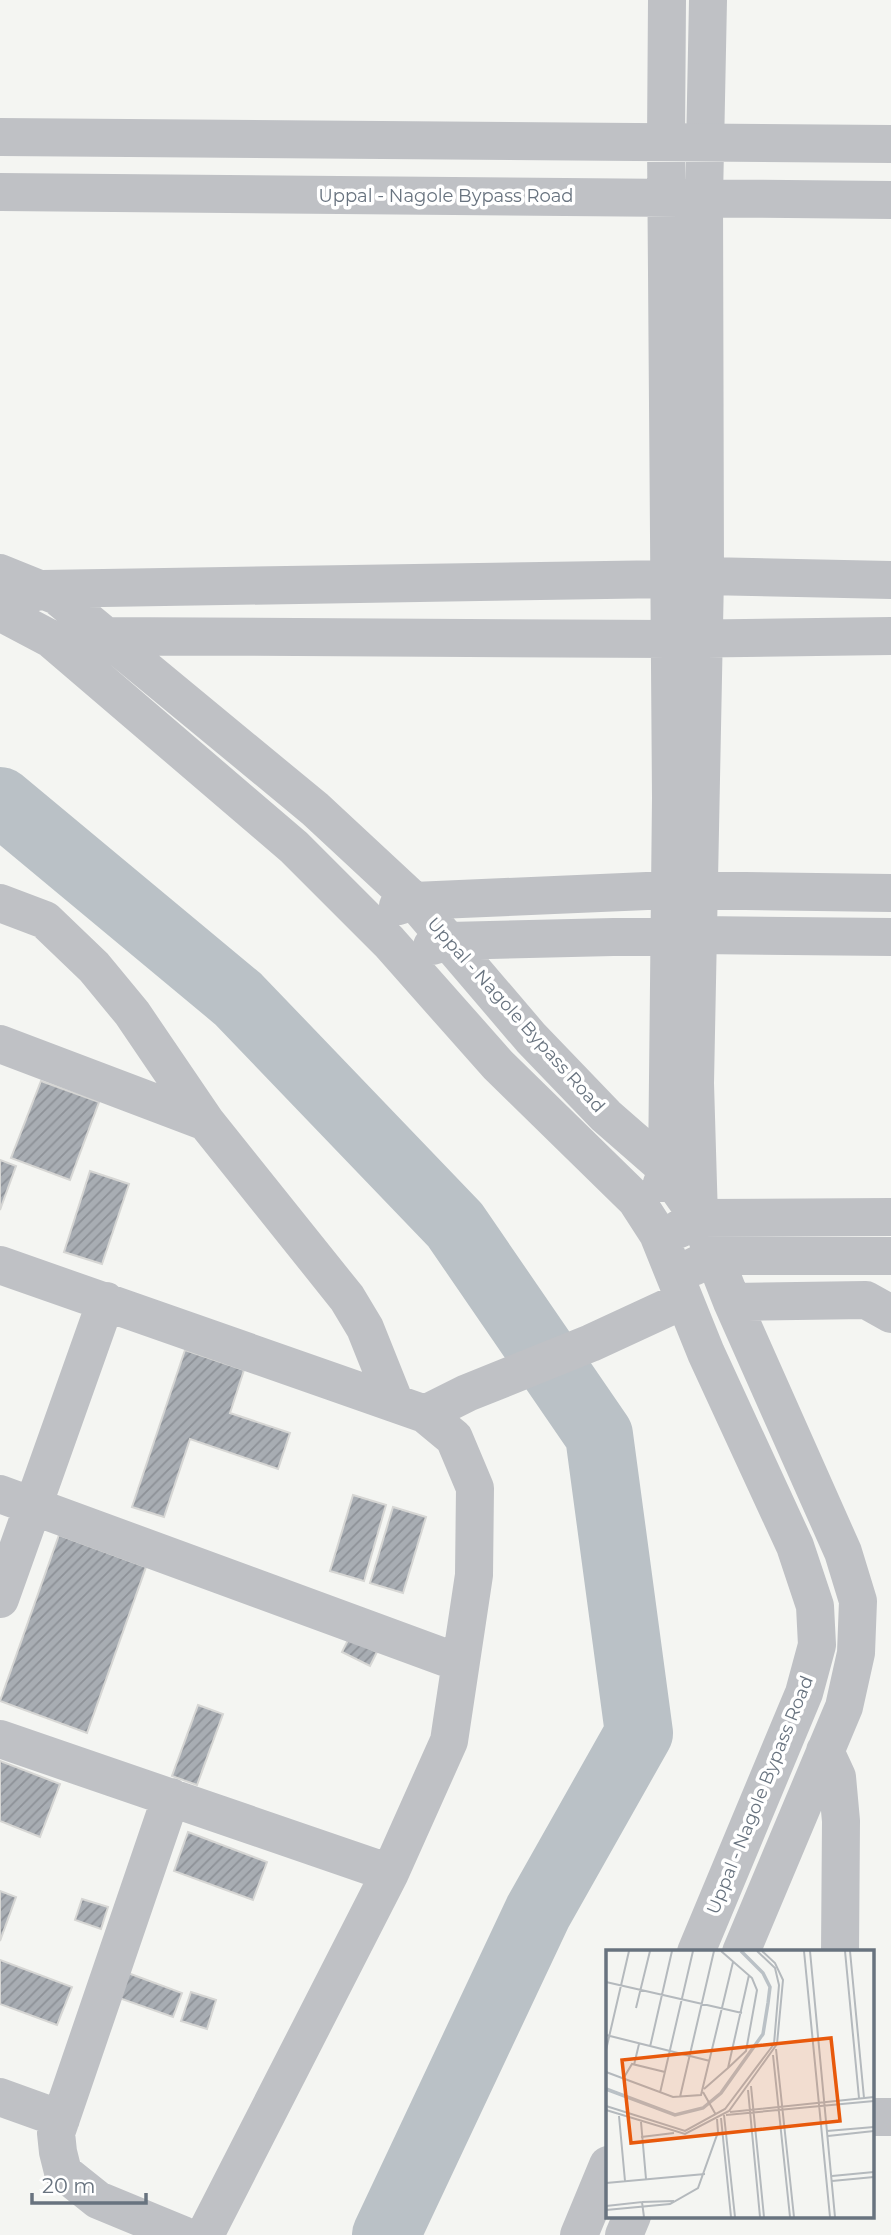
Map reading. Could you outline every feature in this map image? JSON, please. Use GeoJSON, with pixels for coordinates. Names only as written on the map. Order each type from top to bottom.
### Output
{"type":"FeatureCollection","features":[{"type":"Feature","properties":{"kind":"street"},"geometry":{"type":"LineString","coordinates":[[667,0],[666,142],[686,198],[688,577],[685,891],[667,1172],[654,1229],[699,1218],[891,1217]]}},
{"type":"Feature","properties":{"kind":"street"},"geometry":{"type":"LineString","coordinates":[[686,198],[706,143],[708,0]]}},
{"type":"Feature","properties":{"kind":"street"},"geometry":{"type":"LineString","coordinates":[[0,137],[891,145]]}},
{"type":"Feature","properties":{"kind":"street","name":"Uppal - Nagole Bypass Road"},"geometry":{"type":"LineString","coordinates":[[0,192],[891,200]]}},
{"type":"Feature","properties":{"kind":"street","name":"Uppal - Nagole Bypass Road"},"geometry":{"type":"LineString","coordinates":[[0,573],[57,596],[315,809],[414,901],[531,1038],[606,1116],[667,1172],[699,1218],[732,1302],[842,1552],[858,1601],[856,1653],[844,1707],[741,1950]]}},
{"type":"Feature","properties":{"kind":"street"},"geometry":{"type":"LineString","coordinates":[[0,610],[42,589],[688,577],[891,580]]}},
{"type":"Feature","properties":{"kind":"street","name":"Uppal - Nagole Bypass Road"},"geometry":{"type":"LineString","coordinates":[[0,610],[51,639],[294,847],[401,955],[498,1065],[636,1200],[654,1229],[795,1546],[815,1606],[817,1645],[804,1693],[696,1950]]}},
{"type":"Feature","properties":{"kind":"street"},"geometry":{"type":"LineString","coordinates":[[51,639],[104,636],[891,636]]}},
{"type":"Feature","properties":{"kind":"street"},"geometry":{"type":"LineString","coordinates":[[362,915],[414,901],[685,891],[891,893]]}},
{"type":"Feature","properties":{"kind":"street"},"geometry":{"type":"LineString","coordinates":[[0,903],[45,920],[94,967],[132,1013],[206,1122],[347,1298],[410,1409]]}},
{"type":"Feature","properties":{"kind":"street"},"geometry":{"type":"LineString","coordinates":[[684,935],[695,1083],[699,1218]]}},
{"type":"Feature","properties":{"kind":"street"},"geometry":{"type":"LineString","coordinates":[[401,955],[449,942],[684,935],[891,937]]}},
{"type":"Feature","properties":{"kind":"street"},"geometry":{"type":"LineString","coordinates":[[0,1044],[206,1122]]}},
{"type":"Feature","properties":{"kind":"street"},"geometry":{"type":"LineString","coordinates":[[410,1409],[467,1393],[591,1343],[680,1288],[715,1256],[891,1256]]}},
{"type":"Feature","properties":{"kind":"street"},"geometry":{"type":"LineString","coordinates":[[0,1265],[410,1409],[454,1438],[475,1488],[474,1575],[449,1741],[390,1873],[205,2235]]}},
{"type":"Feature","properties":{"kind":"street"},"geometry":{"type":"LineString","coordinates":[[732,1302],[866,1300],[891,1314]]}},
{"type":"Feature","properties":{"kind":"street"},"geometry":{"type":"LineString","coordinates":[[0,1598],[17,1500],[106,1301]]}},
{"type":"Feature","properties":{"kind":"street"},"geometry":{"type":"LineString","coordinates":[[17,1500],[460,1663]]}},
{"type":"Feature","properties":{"kind":"street"},"geometry":{"type":"LineString","coordinates":[[0,1739],[390,1873]]}},
{"type":"Feature","properties":{"kind":"street"},"geometry":{"type":"LineString","coordinates":[[825,1751],[837,1777],[841,1821],[840,1950]]}},
{"type":"Feature","properties":{"kind":"street"},"geometry":{"type":"LineString","coordinates":[[171,1797],[56,2133],[64,2172],[98,2200],[183,2235]]}},
{"type":"Feature","properties":{"kind":"street"},"geometry":{"type":"LineString","coordinates":[[0,2097],[61,2119]]}},
{"type":"Feature","properties":{"kind":"street"},"geometry":{"type":"LineString","coordinates":[[579,2235],[606,2168]]}},
{"type":"Feature","properties":{"kind":"street"},"geometry":{"type":"LineString","coordinates":[[624,2235],[631,2218]]}},
{"type":"Feature","properties":{"kind":"building"},"geometry":{"type":"Polygon","coordinates":[[[41,1081],[99,1102],[70,1180],[11,1158],[41,1081]]]}},
{"type":"Feature","properties":{"kind":"building"},"geometry":{"type":"Polygon","coordinates":[[[0,1160],[16,1166],[0,1210],[0,1160]]]}},
{"type":"Feature","properties":{"kind":"building"},"geometry":{"type":"Polygon","coordinates":[[[90,1171],[129,1184],[102,1264],[64,1252],[90,1171]]]}},
{"type":"Feature","properties":{"kind":"building"},"geometry":{"type":"Polygon","coordinates":[[[185,1350],[244,1370],[230,1413],[290,1433],[278,1469],[190,1439],[164,1517],[132,1507],[185,1350]]]}},
{"type":"Feature","properties":{"kind":"building"},"geometry":{"type":"Polygon","coordinates":[[[353,1495],[386,1505],[364,1581],[330,1571],[353,1495]]]}},
{"type":"Feature","properties":{"kind":"building"},"geometry":{"type":"Polygon","coordinates":[[[393,1507],[426,1517],[403,1593],[370,1583],[393,1507]]]}},
{"type":"Feature","properties":{"kind":"building"},"geometry":{"type":"Polygon","coordinates":[[[59,1535],[146,1567],[87,1733],[0,1701],[59,1535]]]}},
{"type":"Feature","properties":{"kind":"building"},"geometry":{"type":"Polygon","coordinates":[[[349,1638],[377,1652],[370,1666],[342,1652],[349,1638]]]}},
{"type":"Feature","properties":{"kind":"building"},"geometry":{"type":"Polygon","coordinates":[[[198,1705],[223,1714],[197,1785],[172,1776],[198,1705]]]}},
{"type":"Feature","properties":{"kind":"building"},"geometry":{"type":"Polygon","coordinates":[[[0,1761],[60,1784],[40,1837],[0,1821],[0,1761]]]}},
{"type":"Feature","properties":{"kind":"building"},"geometry":{"type":"Polygon","coordinates":[[[188,1832],[267,1862],[253,1900],[174,1871],[188,1832]]]}},
{"type":"Feature","properties":{"kind":"building"},"geometry":{"type":"Polygon","coordinates":[[[0,1891],[16,1897],[0,1941],[0,1891]]]}},
{"type":"Feature","properties":{"kind":"building"},"geometry":{"type":"Polygon","coordinates":[[[82,1899],[108,1907],[101,1929],[75,1920],[82,1899]]]}},
{"type":"Feature","properties":{"kind":"building"},"geometry":{"type":"Polygon","coordinates":[[[0,1960],[72,1987],[57,2025],[0,2004],[0,1960]]]}},
{"type":"Feature","properties":{"kind":"building"},"geometry":{"type":"Polygon","coordinates":[[[128,1973],[182,1993],[173,2017],[119,1998],[128,1973]]]}},
{"type":"Feature","properties":{"kind":"building"},"geometry":{"type":"Polygon","coordinates":[[[191,1992],[216,2000],[207,2029],[181,2021],[191,1992]]]}},
{"type":"Feature","properties":{"kind":"waterway"},"geometry":{"type":"LineString","coordinates":[[0,801],[238,999],[455,1225],[599,1435],[639,1733],[538,1912],[386,2235]]}}]}
